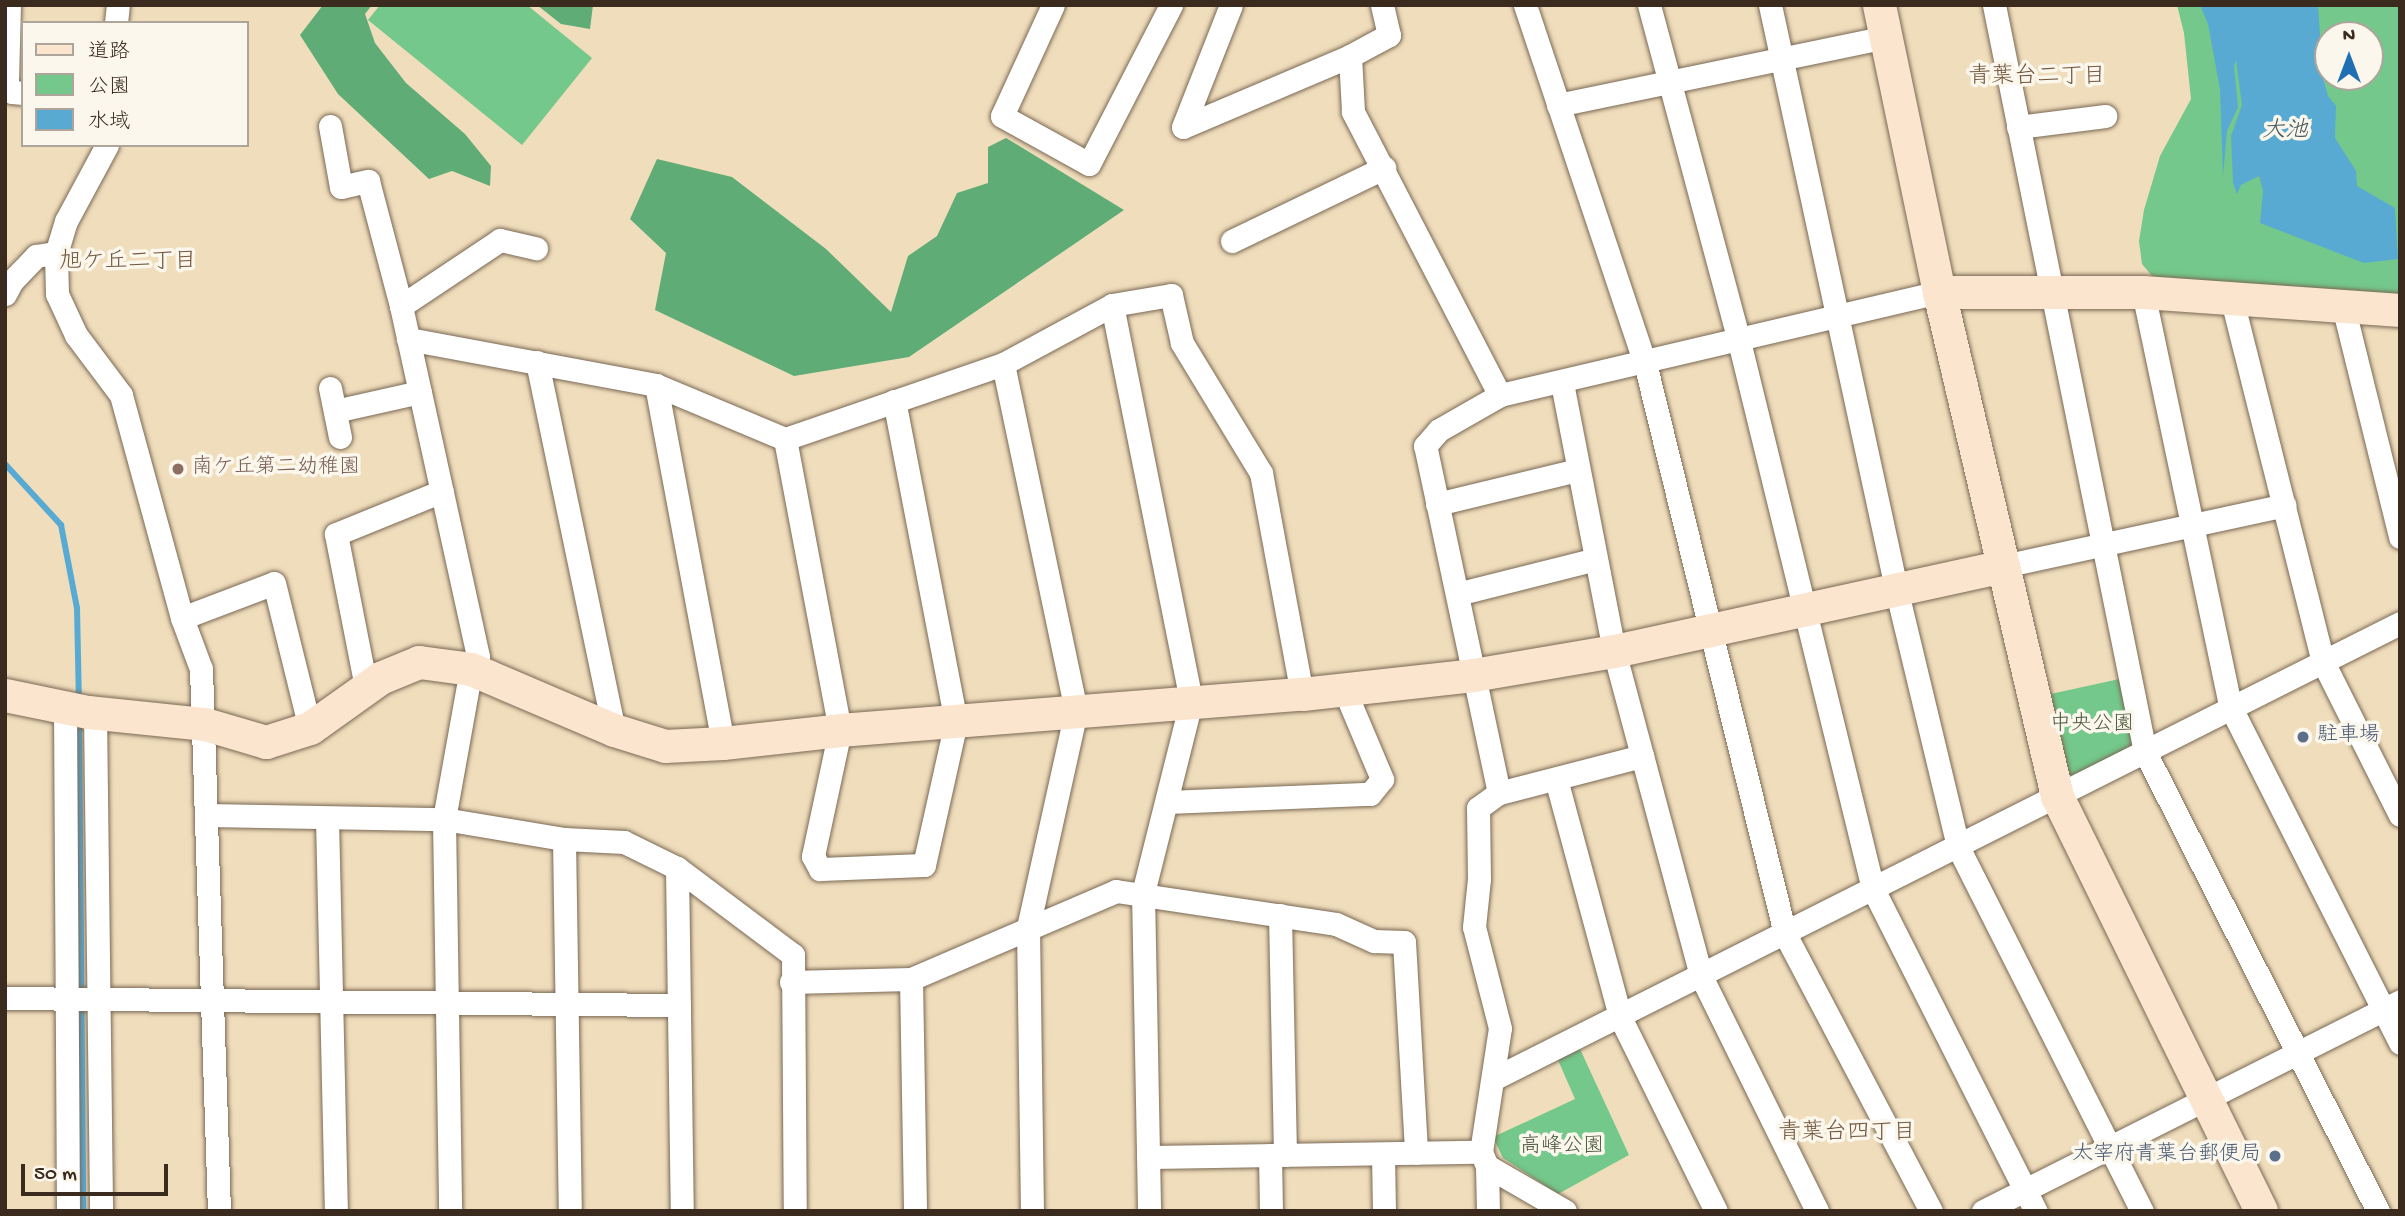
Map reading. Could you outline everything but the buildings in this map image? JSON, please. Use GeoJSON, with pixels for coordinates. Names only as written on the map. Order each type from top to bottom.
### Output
{"type":"FeatureCollection","features":[{"type":"Feature","properties":{"kind":"street"},"geometry":{"type":"LineString","coordinates":[[9,5],[7,83],[12,92],[21,93]]}},
{"type":"Feature","properties":{"kind":"street"},"geometry":{"type":"LineString","coordinates":[[1045,8],[1002,116],[1090,164],[1171,5]]}},
{"type":"Feature","properties":{"kind":"street"},"geometry":{"type":"LineString","coordinates":[[1231,5],[1183,127],[1350,56],[1389,35],[1382,5]]}},
{"type":"Feature","properties":{"kind":"street"},"geometry":{"type":"LineString","coordinates":[[1525,5],[1645,363],[1785,934],[1931,1211]]}},
{"type":"Feature","properties":{"kind":"street"},"geometry":{"type":"LineString","coordinates":[[1648,5],[1739,341],[1873,889],[2036,1211]]}},
{"type":"Feature","properties":{"kind":"street"},"geometry":{"type":"LineString","coordinates":[[1770,5],[1896,588],[1958,846],[2143,1211]]}},
{"type":"Feature","properties":{"kind":"street"},"geometry":{"type":"LineString","coordinates":[[1879,5],[1939,292],[2057,796],[2261,1211]]}},
{"type":"Feature","properties":{"kind":"street"},"geometry":{"type":"LineString","coordinates":[[1994,5],[2049,291],[2145,752],[2378,1211]]}},
{"type":"Feature","properties":{"kind":"street"},"geometry":{"type":"LineString","coordinates":[[1558,105],[1886,37]]}},
{"type":"Feature","properties":{"kind":"street"},"geometry":{"type":"LineString","coordinates":[[1350,56],[1353,112],[1500,396]]}},
{"type":"Feature","properties":{"kind":"street"},"geometry":{"type":"LineString","coordinates":[[2018,127],[2105,116]]}},
{"type":"Feature","properties":{"kind":"street"},"geometry":{"type":"LineString","coordinates":[[330,126],[341,187],[368,181],[401,306],[478,657],[471,668],[444,819],[450,1211]]}},
{"type":"Feature","properties":{"kind":"street"},"geometry":{"type":"LineString","coordinates":[[106,147],[66,221],[56,253],[57,294],[76,335],[121,396],[182,618],[201,669],[205,724],[219,1211]]}},
{"type":"Feature","properties":{"kind":"street"},"geometry":{"type":"LineString","coordinates":[[1232,241],[1384,168]]}},
{"type":"Feature","properties":{"kind":"street"},"geometry":{"type":"LineString","coordinates":[[401,306],[500,240],[536,248]]}},
{"type":"Feature","properties":{"kind":"street"},"geometry":{"type":"LineString","coordinates":[[5,294],[12,281],[36,257],[56,253]]}},
{"type":"Feature","properties":{"kind":"street"},"geometry":{"type":"LineString","coordinates":[[1499,793],[1425,446],[1439,430],[1500,396],[1939,292],[2143,292],[2231,296],[2400,310]]}},
{"type":"Feature","properties":{"kind":"street"},"geometry":{"type":"LineString","coordinates":[[2143,292],[2231,708],[2391,1005],[2400,1043]]}},
{"type":"Feature","properties":{"kind":"street"},"geometry":{"type":"LineString","coordinates":[[408,339],[656,385],[785,439],[1003,364],[1112,305],[1171,295],[1182,343],[1261,473],[1302,694]]}},
{"type":"Feature","properties":{"kind":"street"},"geometry":{"type":"LineString","coordinates":[[2231,296],[2323,662],[2400,815]]}},
{"type":"Feature","properties":{"kind":"street"},"geometry":{"type":"LineString","coordinates":[[1112,305],[1191,702],[1143,893],[1149,1211]]}},
{"type":"Feature","properties":{"kind":"street"},"geometry":{"type":"LineString","coordinates":[[2343,306],[2400,537]]}},
{"type":"Feature","properties":{"kind":"street"},"geometry":{"type":"LineString","coordinates":[[537,362],[614,730]]}},
{"type":"Feature","properties":{"kind":"street"},"geometry":{"type":"LineString","coordinates":[[1003,364],[1076,711],[1028,927],[1032,1211]]}},
{"type":"Feature","properties":{"kind":"street"},"geometry":{"type":"LineString","coordinates":[[1562,383],[1614,651],[1701,976],[1817,1211]]}},
{"type":"Feature","properties":{"kind":"street"},"geometry":{"type":"LineString","coordinates":[[656,385],[723,743]]}},
{"type":"Feature","properties":{"kind":"street"},"geometry":{"type":"LineString","coordinates":[[330,388],[340,437]]}},
{"type":"Feature","properties":{"kind":"street"},"geometry":{"type":"LineString","coordinates":[[335,411],[420,392]]}},
{"type":"Feature","properties":{"kind":"street"},"geometry":{"type":"LineString","coordinates":[[785,439],[840,730],[813,856],[820,869],[924,865],[956,722],[894,401]]}},
{"type":"Feature","properties":{"kind":"street"},"geometry":{"type":"LineString","coordinates":[[1437,503],[1578,470]]}},
{"type":"Feature","properties":{"kind":"street"},"geometry":{"type":"LineString","coordinates":[[366,687],[336,534],[442,491]]}},
{"type":"Feature","properties":{"kind":"street"},"geometry":{"type":"LineString","coordinates":[[5,695],[80,710],[205,724],[266,742],[310,728],[380,678],[419,662],[471,668],[614,730],[665,746],[723,743],[840,730],[1302,694],[1473,675],[1614,651],[2284,505]]}},
{"type":"Feature","properties":{"kind":"street"},"geometry":{"type":"LineString","coordinates":[[1457,594],[1596,559]]}},
{"type":"Feature","properties":{"kind":"street"},"geometry":{"type":"LineString","coordinates":[[182,618],[274,583],[310,728]]}},
{"type":"Feature","properties":{"kind":"street"},"geometry":{"type":"LineString","coordinates":[[1494,1078],[2400,623]]}},
{"type":"Feature","properties":{"kind":"street"},"geometry":{"type":"LineString","coordinates":[[1167,802],[1370,794],[1382,779],[1344,689]]}},
{"type":"Feature","properties":{"kind":"street"},"geometry":{"type":"LineString","coordinates":[[68,1211],[65,998],[80,710]]}},
{"type":"Feature","properties":{"kind":"street"},"geometry":{"type":"LineString","coordinates":[[80,710],[98,999],[101,1211]]}},
{"type":"Feature","properties":{"kind":"street"},"geometry":{"type":"LineString","coordinates":[[1488,1211],[1484,1159],[1500,1028],[1474,927],[1479,879],[1478,808],[1499,793],[1642,756]]}},
{"type":"Feature","properties":{"kind":"street"},"geometry":{"type":"LineString","coordinates":[[1556,779],[1620,1017],[1716,1211]]}},
{"type":"Feature","properties":{"kind":"street"},"geometry":{"type":"LineString","coordinates":[[207,815],[444,819],[564,839],[624,842],[677,868],[793,955],[791,982],[795,1211]]}},
{"type":"Feature","properties":{"kind":"street"},"geometry":{"type":"LineString","coordinates":[[327,818],[336,1211]]}},
{"type":"Feature","properties":{"kind":"street"},"geometry":{"type":"LineString","coordinates":[[564,839],[570,1211]]}},
{"type":"Feature","properties":{"kind":"street"},"geometry":{"type":"LineString","coordinates":[[677,868],[682,1211]]}},
{"type":"Feature","properties":{"kind":"street"},"geometry":{"type":"LineString","coordinates":[[791,982],[911,979],[1116,891],[1336,924],[1374,941],[1404,942],[1416,1153]]}},
{"type":"Feature","properties":{"kind":"street"},"geometry":{"type":"LineString","coordinates":[[1271,1211],[1278,1155],[1280,915]]}},
{"type":"Feature","properties":{"kind":"street"},"geometry":{"type":"LineString","coordinates":[[911,979],[915,1211]]}},
{"type":"Feature","properties":{"kind":"street"},"geometry":{"type":"LineString","coordinates":[[5,998],[679,1005]]}},
{"type":"Feature","properties":{"kind":"street"},"geometry":{"type":"LineString","coordinates":[[1983,1211],[2391,1005]]}},
{"type":"Feature","properties":{"kind":"street"},"geometry":{"type":"LineString","coordinates":[[1148,1157],[1416,1153],[1484,1159],[1565,1211]]}},
{"type":"Feature","properties":{"kind":"street"},"geometry":{"type":"LineString","coordinates":[[1382,1154],[1384,1211]]}},
{"type":"Feature","properties":{"kind":"green space"},"geometry":{"type":"Polygon","coordinates":[[[323,5],[372,5],[365,14],[375,43],[406,83],[465,134],[491,166],[490,186],[452,171],[429,179],[338,94],[300,35],[323,5]]]}},
{"type":"Feature","properties":{"kind":"green space"},"geometry":{"type":"Polygon","coordinates":[[[380,5],[527,5],[592,58],[522,145],[368,20],[380,5]]]}},
{"type":"Feature","properties":{"kind":"green space"},"geometry":{"type":"Polygon","coordinates":[[[537,5],[593,5],[590,29],[561,24],[537,5]]]}},
{"type":"Feature","properties":{"kind":"green space"},"geometry":{"type":"Polygon","coordinates":[[[2177,5],[2400,5],[2400,303],[2158,283],[2142,264],[2139,241],[2144,210],[2160,156],[2191,99],[2184,33],[2177,5]]]}},
{"type":"Feature","properties":{"kind":"green space"},"geometry":{"type":"Polygon","coordinates":[[[1006,138],[1124,210],[909,357],[794,376],[655,310],[666,253],[630,219],[657,159],[732,177],[826,249],[891,312],[908,256],[937,236],[957,193],[988,183],[988,147],[1006,138]]]}},
{"type":"Feature","properties":{"kind":"green space","name":"中央公園"},"geometry":{"type":"Polygon","coordinates":[[[2124,678],[2136,740],[2132,747],[2079,778],[2060,772],[2046,695],[2124,678]]]}},
{"type":"Feature","properties":{"kind":"green space","name":"高峰公園"},"geometry":{"type":"Polygon","coordinates":[[[1580,1049],[1629,1155],[1558,1194],[1503,1158],[1493,1137],[1575,1099],[1558,1060],[1580,1049]]]}},
{"type":"Feature","properties":{"kind":"water","name":"大池"},"geometry":{"type":"Polygon","coordinates":[[[2200,5],[2318,5],[2319,21],[2314,21],[2314,91],[2327,91],[2336,106],[2335,138],[2356,171],[2357,186],[2395,208],[2398,259],[2364,263],[2260,223],[2263,191],[2259,176],[2241,185],[2237,194],[2233,183],[2231,136],[2242,105],[2236,60],[2234,66],[2238,107],[2227,131],[2223,176],[2220,89],[2208,24],[2200,5]]]}},
{"type":"Feature","properties":{"kind":"waterway"},"geometry":{"type":"LineString","coordinates":[[5,464],[61,525],[77,608],[79,701]]}},
{"type":"Feature","properties":{"kind":"waterway"},"geometry":{"type":"LineString","coordinates":[[79,719],[83,1211]]}},
{"type":"Feature","properties":{"kind":"place","name":"南ケ丘第二幼稚園"},"geometry":{"type":"Point","coordinates":[178,469]}},
{"type":"Feature","properties":{"kind":"place","name":"駐車場"},"geometry":{"type":"Point","coordinates":[2303,737]}},
{"type":"Feature","properties":{"kind":"place","name":"太宰府青葉台郵便局"},"geometry":{"type":"Point","coordinates":[2275,1156]}},
{"type":"Feature","properties":{"kind":"district","name":"青葉台二丁目"},"geometry":{"type":"Point","coordinates":[2037,78]}},
{"type":"Feature","properties":{"kind":"district","name":"旭ケ丘二丁目"},"geometry":{"type":"Point","coordinates":[128,263]}},
{"type":"Feature","properties":{"kind":"district","name":"青葉台四丁目"},"geometry":{"type":"Point","coordinates":[1847,1134]}}]}
